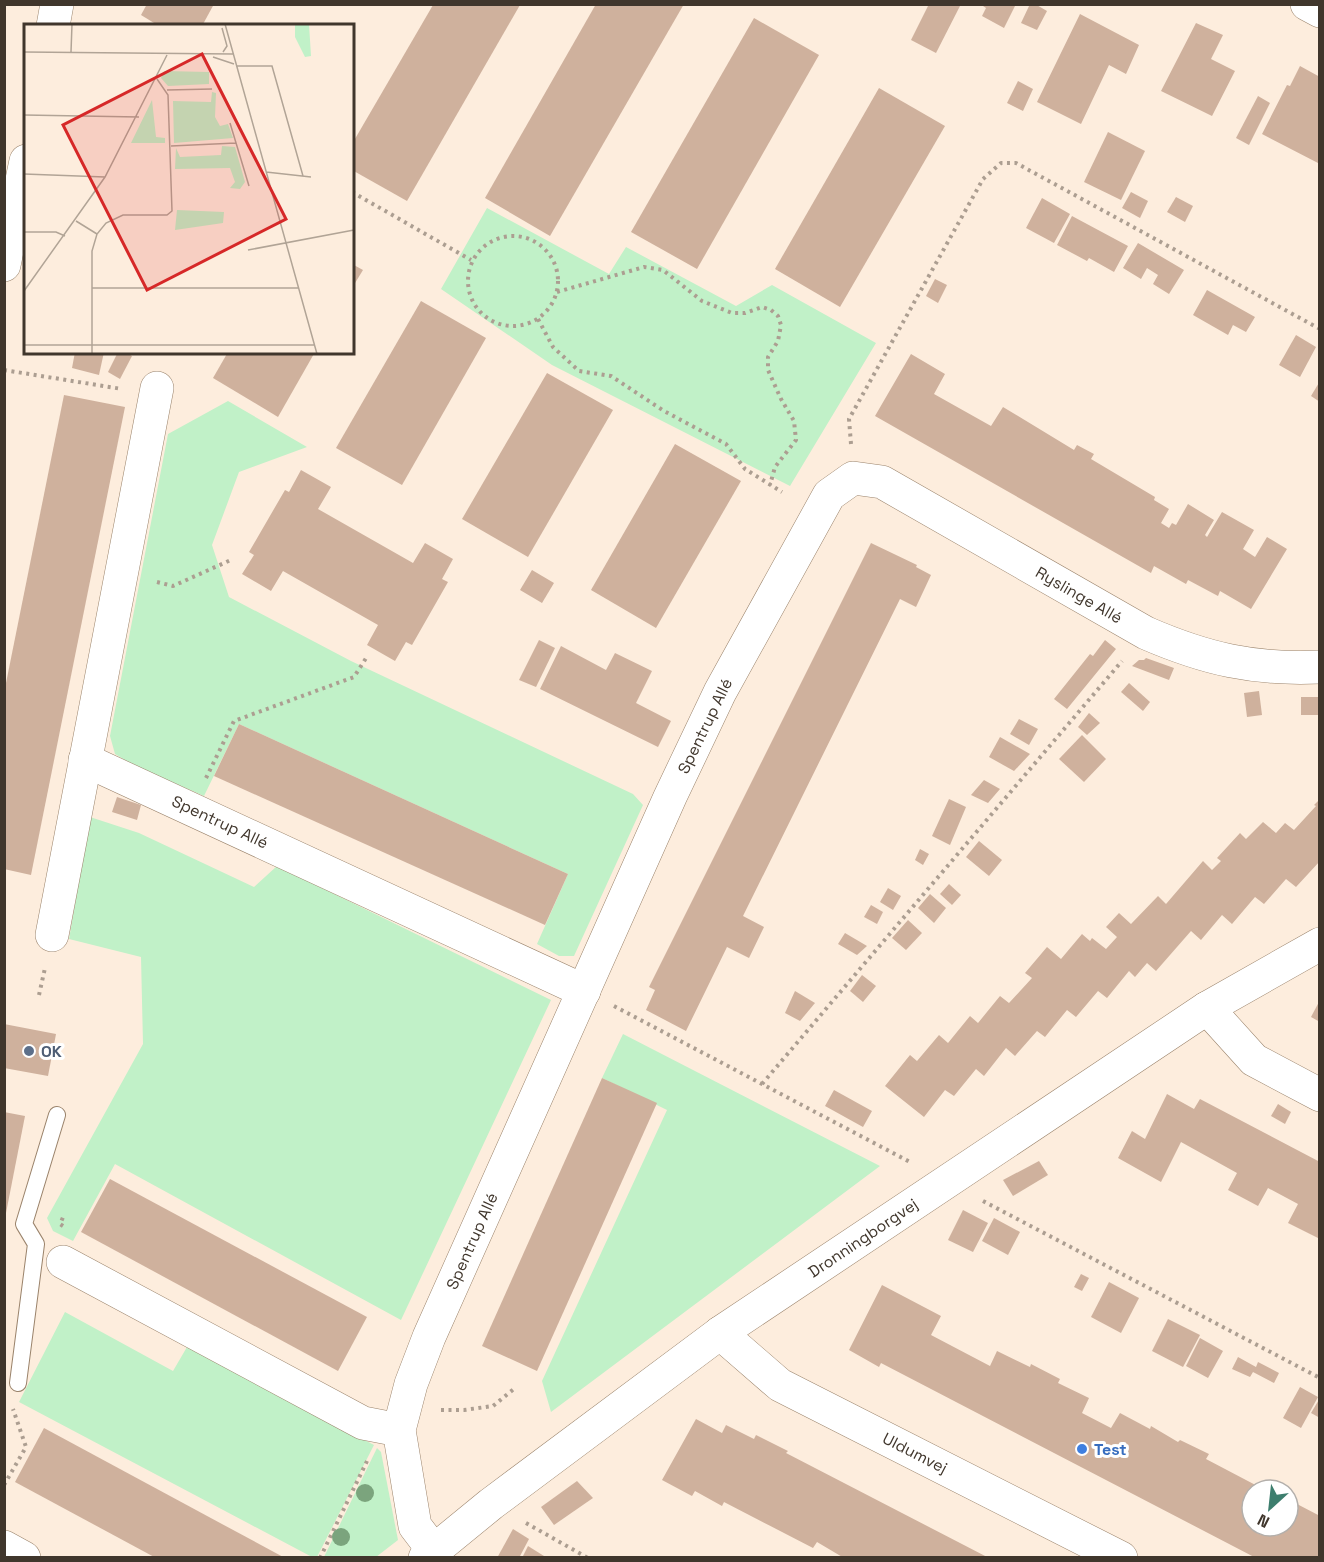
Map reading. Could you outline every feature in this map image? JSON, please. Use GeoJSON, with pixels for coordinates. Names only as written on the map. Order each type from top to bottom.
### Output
{"type":"FeatureCollection","features":[{"type":"Feature","properties":{"kind":"street"},"geometry":{"type":"LineString","coordinates":[[52,24],[57,4]]}},
{"type":"Feature","properties":{"kind":"street"},"geometry":{"type":"LineString","coordinates":[[1307,4],[1320,11]]}},
{"type":"Feature","properties":{"kind":"street"},"geometry":{"type":"LineString","coordinates":[[4,265],[24,170]]}},
{"type":"Feature","properties":{"kind":"street"},"geometry":{"type":"LineString","coordinates":[[52,935],[156,392]]}},
{"type":"Feature","properties":{"kind":"street","name":"Ryslinge Allé"},"geometry":{"type":"LineString","coordinates":[[853,478],[882,482],[1146,633],[1179,647],[1213,658],[1257,666],[1320,667]]}},
{"type":"Feature","properties":{"kind":"street","name":"Spentrup Allé"},"geometry":{"type":"LineString","coordinates":[[430,1554],[415,1526],[396,1422],[429,1337],[665,807],[720,692],[829,495],[853,478]]}},
{"type":"Feature","properties":{"kind":"street","name":"Spentrup Allé"},"geometry":{"type":"LineString","coordinates":[[86,760],[584,991]]}},
{"type":"Feature","properties":{"kind":"street","name":"Dronningborgvej"},"geometry":{"type":"LineString","coordinates":[[430,1554],[491,1504],[720,1332],[1208,1008],[1320,944]]}},
{"type":"Feature","properties":{"kind":"street"},"geometry":{"type":"LineString","coordinates":[[1208,1008],[1254,1060],[1320,1095]]}},
{"type":"Feature","properties":{"kind":"street"},"geometry":{"type":"LineString","coordinates":[[63,1262],[363,1424],[396,1422]]}},
{"type":"Feature","properties":{"kind":"street","name":"Uldumvej"},"geometry":{"type":"LineString","coordinates":[[720,1332],[780,1384],[1121,1557]]}},
{"type":"Feature","properties":{"kind":"lane"},"geometry":{"type":"LineString","coordinates":[[18,1383],[36,1244],[24,1224],[57,1115]]}},
{"type":"Feature","properties":{"kind":"path"},"geometry":{"type":"LineString","coordinates":[[853,478],[849,418],[984,179],[1001,163],[1016,163],[1320,329]]}},
{"type":"Feature","properties":{"kind":"path"},"geometry":{"type":"LineString","coordinates":[[354,193],[471,260]]}},
{"type":"Feature","properties":{"kind":"path"},"geometry":{"type":"LineString","coordinates":[[512,235],[528,238],[543,247],[553,260],[558,276],[557,292],[553,303],[538,319],[520,326],[500,325],[482,315],[471,299],[467,279],[471,260],[482,247],[496,238],[512,235]]}},
{"type":"Feature","properties":{"kind":"path"},"geometry":{"type":"LineString","coordinates":[[557,292],[644,267],[663,270],[702,301],[732,313],[745,313],[762,307],[778,316],[781,326],[778,341],[768,357],[768,370],[794,421],[796,440],[775,467],[770,485]]}},
{"type":"Feature","properties":{"kind":"path"},"geometry":{"type":"LineString","coordinates":[[538,319],[553,347],[579,371],[611,376],[664,411],[726,444],[745,469],[782,492]]}},
{"type":"Feature","properties":{"kind":"path"},"geometry":{"type":"LineString","coordinates":[[4,370],[156,392]]}},
{"type":"Feature","properties":{"kind":"path"},"geometry":{"type":"LineString","coordinates":[[121,573],[173,586],[232,559]]}},
{"type":"Feature","properties":{"kind":"path"},"geometry":{"type":"LineString","coordinates":[[762,1084],[1146,633]]}},
{"type":"Feature","properties":{"kind":"path"},"geometry":{"type":"LineString","coordinates":[[191,809],[234,721],[354,677],[368,655]]}},
{"type":"Feature","properties":{"kind":"path"},"geometry":{"type":"LineString","coordinates":[[584,991],[1320,1378]]}},
{"type":"Feature","properties":{"kind":"path"},"geometry":{"type":"LineString","coordinates":[[4,1485],[26,1447],[10,1401],[18,1383]]}},
{"type":"Feature","properties":{"kind":"path"},"geometry":{"type":"LineString","coordinates":[[320,1557],[396,1422],[493,1406],[514,1388]]}},
{"type":"Feature","properties":{"kind":"path"},"geometry":{"type":"LineString","coordinates":[[491,1504],[588,1557]]}},
{"type":"Feature","properties":{"kind":"green space"},"geometry":{"type":"Polygon","coordinates":[[[487,208],[609,274],[626,247],[736,306],[772,285],[876,343],[790,486],[552,365],[441,289],[487,208]]]}},
{"type":"Feature","properties":{"kind":"green space"},"geometry":{"type":"Polygon","coordinates":[[[228,401],[307,447],[239,472],[212,545],[229,597],[351,661],[633,794],[643,805],[574,956],[559,956],[537,944],[568,874],[239,724],[204,796],[135,766],[115,754],[110,736],[168,434],[228,401]]]}},
{"type":"Feature","properties":{"kind":"green space"},"geometry":{"type":"Polygon","coordinates":[[[90,817],[139,833],[254,887],[277,866],[551,1000],[401,1320],[115,1164],[73,1241],[53,1231],[47,1218],[143,1044],[141,957],[69,939],[90,817]]]}},
{"type":"Feature","properties":{"kind":"green space"},"geometry":{"type":"Polygon","coordinates":[[[623,1034],[880,1166],[551,1412],[542,1381],[667,1110],[602,1078],[623,1034]]]}},
{"type":"Feature","properties":{"kind":"green space"},"geometry":{"type":"Polygon","coordinates":[[[65,1312],[173,1371],[187,1347],[374,1445],[317,1557],[312,1557],[19,1402],[65,1312]]]}},
{"type":"Feature","properties":{"kind":"green space"},"geometry":{"type":"Polygon","coordinates":[[[377,1448],[381,1452],[398,1540],[376,1557],[324,1557],[377,1448]]]}},
{"type":"Feature","properties":{"kind":"building"},"geometry":{"type":"Polygon","coordinates":[[[147,4],[214,4],[203,24],[156,24],[141,15],[147,4]]]}},
{"type":"Feature","properties":{"kind":"building"},"geometry":{"type":"Polygon","coordinates":[[[596,4],[684,4],[550,236],[485,198],[596,4]]]}},
{"type":"Feature","properties":{"kind":"building"},"geometry":{"type":"Polygon","coordinates":[[[929,4],[960,6],[936,53],[911,40],[929,4]]]}},
{"type":"Feature","properties":{"kind":"building"},"geometry":{"type":"Polygon","coordinates":[[[980,4],[1016,4],[1004,28],[982,16],[986,8],[980,4]]]}},
{"type":"Feature","properties":{"kind":"building"},"geometry":{"type":"Polygon","coordinates":[[[1030,4],[1035,4],[1047,11],[1037,30],[1021,23],[1030,4]]]}},
{"type":"Feature","properties":{"kind":"building"},"geometry":{"type":"Polygon","coordinates":[[[433,5],[520,5],[407,201],[354,171],[354,141],[433,5]]]}},
{"type":"Feature","properties":{"kind":"building"},"geometry":{"type":"Polygon","coordinates":[[[1080,14],[1139,45],[1126,74],[1109,65],[1081,124],[1037,102],[1080,14]]]}},
{"type":"Feature","properties":{"kind":"building"},"geometry":{"type":"Polygon","coordinates":[[[754,18],[819,55],[697,269],[631,232],[754,18]]]}},
{"type":"Feature","properties":{"kind":"building"},"geometry":{"type":"Polygon","coordinates":[[[1196,23],[1223,35],[1211,59],[1235,71],[1212,116],[1161,91],[1196,23]]]}},
{"type":"Feature","properties":{"kind":"building"},"geometry":{"type":"Polygon","coordinates":[[[1300,66],[1320,77],[1320,159],[1318,163],[1262,134],[1287,85],[1290,86],[1300,66]]]}},
{"type":"Feature","properties":{"kind":"building"},"geometry":{"type":"Polygon","coordinates":[[[1018,81],[1033,89],[1023,111],[1007,103],[1018,81]]]}},
{"type":"Feature","properties":{"kind":"building"},"geometry":{"type":"Polygon","coordinates":[[[879,88],[945,126],[840,307],[775,269],[879,88]]]}},
{"type":"Feature","properties":{"kind":"building"},"geometry":{"type":"Polygon","coordinates":[[[1258,96],[1270,103],[1249,145],[1236,138],[1258,96]]]}},
{"type":"Feature","properties":{"kind":"building"},"geometry":{"type":"Polygon","coordinates":[[[1108,132],[1145,151],[1121,200],[1084,182],[1108,132]]]}},
{"type":"Feature","properties":{"kind":"building"},"geometry":{"type":"Polygon","coordinates":[[[1131,192],[1148,201],[1140,218],[1122,208],[1131,192]]]}},
{"type":"Feature","properties":{"kind":"building"},"geometry":{"type":"Polygon","coordinates":[[[1176,197],[1193,206],[1185,222],[1167,212],[1176,197]]]}},
{"type":"Feature","properties":{"kind":"building"},"geometry":{"type":"Polygon","coordinates":[[[1042,198],[1070,214],[1054,243],[1026,228],[1042,198]]]}},
{"type":"Feature","properties":{"kind":"building"},"geometry":{"type":"Polygon","coordinates":[[[1072,216],[1128,246],[1114,272],[1089,258],[1087,261],[1057,245],[1072,216]]]}},
{"type":"Feature","properties":{"kind":"building"},"geometry":{"type":"Polygon","coordinates":[[[1138,243],[1184,270],[1169,294],[1153,284],[1158,275],[1147,268],[1141,279],[1123,268],[1138,243]]]}},
{"type":"Feature","properties":{"kind":"building"},"geometry":{"type":"Polygon","coordinates":[[[354,265],[363,270],[354,285],[354,265]]]}},
{"type":"Feature","properties":{"kind":"building"},"geometry":{"type":"Polygon","coordinates":[[[935,279],[947,285],[938,303],[926,296],[935,279]]]}},
{"type":"Feature","properties":{"kind":"building"},"geometry":{"type":"Polygon","coordinates":[[[1207,290],[1255,317],[1246,332],[1233,325],[1228,335],[1193,315],[1207,290]]]}},
{"type":"Feature","properties":{"kind":"building"},"geometry":{"type":"Polygon","coordinates":[[[421,301],[486,338],[402,485],[336,448],[421,301]]]}},
{"type":"Feature","properties":{"kind":"building"},"geometry":{"type":"Polygon","coordinates":[[[1296,335],[1316,347],[1300,377],[1279,365],[1296,335]]]}},
{"type":"Feature","properties":{"kind":"building"},"geometry":{"type":"Polygon","coordinates":[[[75,354],[104,354],[99,375],[72,368],[75,354]]]}},
{"type":"Feature","properties":{"kind":"building"},"geometry":{"type":"Polygon","coordinates":[[[117,354],[132,356],[120,379],[108,372],[117,354]]]}},
{"type":"Feature","properties":{"kind":"building"},"geometry":{"type":"Polygon","coordinates":[[[227,354],[314,354],[278,417],[213,378],[227,354]]]}},
{"type":"Feature","properties":{"kind":"building"},"geometry":{"type":"Polygon","coordinates":[[[911,354],[945,374],[934,394],[991,426],[1003,407],[1074,450],[1077,445],[1094,454],[1091,459],[1155,497],[1154,500],[1169,509],[1161,523],[1169,528],[1172,523],[1176,525],[1188,504],[1214,520],[1205,535],[1207,537],[1222,512],[1254,530],[1243,549],[1255,557],[1267,537],[1287,549],[1251,609],[1220,591],[1218,596],[1188,580],[1186,584],[1154,566],[1151,573],[875,416],[911,354]]]}},
{"type":"Feature","properties":{"kind":"building"},"geometry":{"type":"Polygon","coordinates":[[[547,373],[613,410],[528,557],[462,519],[547,373]]]}},
{"type":"Feature","properties":{"kind":"building"},"geometry":{"type":"Polygon","coordinates":[[[1320,381],[1320,402],[1311,396],[1320,381]]]}},
{"type":"Feature","properties":{"kind":"building"},"geometry":{"type":"Polygon","coordinates":[[[64,395],[125,407],[31,875],[4,869],[4,693],[64,395]]]}},
{"type":"Feature","properties":{"kind":"building"},"geometry":{"type":"Polygon","coordinates":[[[675,444],[741,481],[656,628],[591,590],[675,444]]]}},
{"type":"Feature","properties":{"kind":"building"},"geometry":{"type":"Polygon","coordinates":[[[301,470],[331,487],[318,509],[413,563],[425,543],[453,559],[442,579],[448,582],[412,645],[406,642],[395,661],[367,645],[378,625],[283,571],[271,591],[242,574],[254,555],[249,552],[285,490],[289,492],[301,470]]]}},
{"type":"Feature","properties":{"kind":"building"},"geometry":{"type":"Polygon","coordinates":[[[871,543],[917,565],[916,567],[931,575],[916,607],[900,599],[743,916],[764,927],[749,958],[727,947],[686,1031],[646,1010],[655,990],[649,987],[871,543]]]}},
{"type":"Feature","properties":{"kind":"building"},"geometry":{"type":"Polygon","coordinates":[[[532,570],[554,583],[542,603],[520,590],[532,570]]]}},
{"type":"Feature","properties":{"kind":"building"},"geometry":{"type":"Polygon","coordinates":[[[539,640],[555,648],[536,687],[519,680],[539,640]]]}},
{"type":"Feature","properties":{"kind":"building"},"geometry":{"type":"Polygon","coordinates":[[[1105,640],[1116,649],[1067,709],[1054,699],[1090,654],[1093,656],[1105,640]]]}},
{"type":"Feature","properties":{"kind":"building"},"geometry":{"type":"Polygon","coordinates":[[[561,646],[606,670],[615,653],[652,671],[636,703],[671,721],[658,747],[540,689],[561,646]]]}},
{"type":"Feature","properties":{"kind":"building"},"geometry":{"type":"Polygon","coordinates":[[[1146,658],[1174,668],[1169,680],[1132,666],[1146,658]]]}},
{"type":"Feature","properties":{"kind":"building"},"geometry":{"type":"Polygon","coordinates":[[[1129,683],[1150,702],[1143,711],[1121,692],[1129,683]]]}},
{"type":"Feature","properties":{"kind":"building"},"geometry":{"type":"Polygon","coordinates":[[[1259,691],[1262,715],[1247,717],[1244,693],[1259,691]]]}},
{"type":"Feature","properties":{"kind":"building"},"geometry":{"type":"Polygon","coordinates":[[[1301,697],[1318,697],[1318,715],[1301,715],[1301,697]]]}},
{"type":"Feature","properties":{"kind":"building"},"geometry":{"type":"Polygon","coordinates":[[[1089,713],[1100,723],[1087,735],[1078,727],[1089,713]]]}},
{"type":"Feature","properties":{"kind":"building"},"geometry":{"type":"Polygon","coordinates":[[[1019,719],[1038,729],[1029,745],[1010,734],[1019,719]]]}},
{"type":"Feature","properties":{"kind":"building"},"geometry":{"type":"Polygon","coordinates":[[[239,724],[568,874],[545,925],[214,776],[239,724]]]}},
{"type":"Feature","properties":{"kind":"building"},"geometry":{"type":"Polygon","coordinates":[[[1082,735],[1106,759],[1084,782],[1059,759],[1082,735]]]}},
{"type":"Feature","properties":{"kind":"building"},"geometry":{"type":"Polygon","coordinates":[[[1000,737],[1030,754],[1014,771],[989,757],[1000,737]]]}},
{"type":"Feature","properties":{"kind":"building"},"geometry":{"type":"Polygon","coordinates":[[[984,780],[1000,789],[988,803],[971,795],[984,780]]]}},
{"type":"Feature","properties":{"kind":"building"},"geometry":{"type":"Polygon","coordinates":[[[117,797],[141,805],[137,820],[112,812],[117,797]]]}},
{"type":"Feature","properties":{"kind":"building"},"geometry":{"type":"Polygon","coordinates":[[[949,799],[966,807],[950,845],[932,836],[949,799]]]}},
{"type":"Feature","properties":{"kind":"building"},"geometry":{"type":"Polygon","coordinates":[[[1320,799],[1320,861],[1296,887],[1286,879],[1264,904],[1255,897],[1232,924],[1222,915],[1201,940],[1191,931],[1156,971],[1147,963],[1135,977],[1129,971],[1107,998],[1098,991],[1076,1017],[1067,1010],[1045,1037],[1037,1031],[1015,1056],[1006,1048],[984,1076],[976,1069],[954,1096],[945,1090],[924,1117],[885,1086],[910,1055],[917,1061],[939,1035],[948,1043],[970,1016],[978,1023],[1000,996],[1009,1003],[1032,978],[1025,973],[1047,947],[1061,959],[1082,934],[1090,941],[1092,938],[1106,949],[1117,937],[1106,927],[1119,913],[1131,924],[1158,896],[1166,904],[1203,861],[1212,870],[1221,861],[1217,858],[1240,833],[1246,839],[1263,822],[1276,833],[1285,823],[1294,830],[1320,799]]]}},
{"type":"Feature","properties":{"kind":"building"},"geometry":{"type":"Polygon","coordinates":[[[979,841],[1002,860],[989,876],[966,857],[979,841]]]}},
{"type":"Feature","properties":{"kind":"building"},"geometry":{"type":"Polygon","coordinates":[[[920,849],[929,854],[923,865],[915,860],[920,849]]]}},
{"type":"Feature","properties":{"kind":"building"},"geometry":{"type":"Polygon","coordinates":[[[949,884],[961,895],[952,905],[940,894],[949,884]]]}},
{"type":"Feature","properties":{"kind":"building"},"geometry":{"type":"Polygon","coordinates":[[[888,888],[901,896],[893,910],[880,902],[888,888]]]}},
{"type":"Feature","properties":{"kind":"building"},"geometry":{"type":"Polygon","coordinates":[[[930,894],[946,908],[934,923],[918,908],[930,894]]]}},
{"type":"Feature","properties":{"kind":"building"},"geometry":{"type":"Polygon","coordinates":[[[871,905],[883,912],[877,924],[864,917],[871,905]]]}},
{"type":"Feature","properties":{"kind":"building"},"geometry":{"type":"Polygon","coordinates":[[[908,920],[922,933],[906,950],[892,938],[908,920]]]}},
{"type":"Feature","properties":{"kind":"building"},"geometry":{"type":"Polygon","coordinates":[[[845,933],[867,946],[857,955],[838,944],[845,933]]]}},
{"type":"Feature","properties":{"kind":"building"},"geometry":{"type":"Polygon","coordinates":[[[862,975],[876,986],[863,1002],[850,991],[862,975]]]}},
{"type":"Feature","properties":{"kind":"building"},"geometry":{"type":"Polygon","coordinates":[[[795,991],[815,1003],[800,1021],[785,1013],[795,991]]]}},
{"type":"Feature","properties":{"kind":"building"},"geometry":{"type":"Polygon","coordinates":[[[1320,1000],[1320,1022],[1311,1017],[1320,1000]]]}},
{"type":"Feature","properties":{"kind":"building","name":"OK"},"geometry":{"type":"Polygon","coordinates":[[[4,1024],[56,1034],[48,1076],[4,1068],[4,1024]]]}},
{"type":"Feature","properties":{"kind":"building"},"geometry":{"type":"Polygon","coordinates":[[[602,1078],[657,1103],[537,1371],[482,1346],[602,1078]]]}},
{"type":"Feature","properties":{"kind":"building"},"geometry":{"type":"Polygon","coordinates":[[[834,1090],[872,1111],[863,1127],[825,1106],[834,1090]]]}},
{"type":"Feature","properties":{"kind":"building"},"geometry":{"type":"Polygon","coordinates":[[[1167,1094],[1194,1109],[1200,1099],[1320,1162],[1320,1239],[1288,1223],[1298,1204],[1268,1188],[1258,1206],[1228,1190],[1237,1173],[1181,1142],[1161,1182],[1118,1158],[1132,1131],[1145,1139],[1167,1094]]]}},
{"type":"Feature","properties":{"kind":"building"},"geometry":{"type":"Polygon","coordinates":[[[1278,1104],[1291,1112],[1285,1124],[1271,1116],[1278,1104]]]}},
{"type":"Feature","properties":{"kind":"building"},"geometry":{"type":"Polygon","coordinates":[[[4,1112],[25,1116],[6,1213],[4,1213],[4,1112]]]}},
{"type":"Feature","properties":{"kind":"building"},"geometry":{"type":"Polygon","coordinates":[[[1039,1161],[1048,1175],[1013,1196],[1003,1180],[1039,1161]]]}},
{"type":"Feature","properties":{"kind":"building"},"geometry":{"type":"Polygon","coordinates":[[[110,1179],[367,1317],[338,1371],[81,1232],[110,1179]]]}},
{"type":"Feature","properties":{"kind":"building"},"geometry":{"type":"Polygon","coordinates":[[[963,1210],[988,1223],[973,1252],[948,1240],[963,1210]]]}},
{"type":"Feature","properties":{"kind":"building"},"geometry":{"type":"Polygon","coordinates":[[[994,1218],[1020,1232],[1008,1255],[982,1241],[994,1218]]]}},
{"type":"Feature","properties":{"kind":"building"},"geometry":{"type":"Polygon","coordinates":[[[1081,1274],[1089,1278],[1082,1291],[1074,1287],[1081,1274]]]}},
{"type":"Feature","properties":{"kind":"building"},"geometry":{"type":"Polygon","coordinates":[[[1109,1282],[1139,1298],[1121,1333],[1091,1317],[1109,1282]]]}},
{"type":"Feature","properties":{"kind":"building"},"geometry":{"type":"Polygon","coordinates":[[[882,1285],[941,1316],[931,1335],[990,1366],[997,1351],[1030,1367],[1031,1364],[1060,1379],[1058,1383],[1089,1398],[1082,1413],[1111,1428],[1120,1413],[1150,1429],[1151,1426],[1178,1442],[1180,1440],[1209,1454],[1206,1459],[1242,1478],[1240,1478],[1240,1538],[1300,1538],[1300,1506],[1320,1516],[1320,1558],[1256,1558],[881,1363],[879,1367],[849,1350],[882,1285]]]}},
{"type":"Feature","properties":{"kind":"building"},"geometry":{"type":"Polygon","coordinates":[[[1168,1319],[1200,1335],[1183,1367],[1152,1351],[1168,1319]]]}},
{"type":"Feature","properties":{"kind":"building"},"geometry":{"type":"Polygon","coordinates":[[[1200,1338],[1223,1351],[1208,1378],[1186,1366],[1200,1338]]]}},
{"type":"Feature","properties":{"kind":"building"},"geometry":{"type":"Polygon","coordinates":[[[1238,1357],[1256,1367],[1258,1362],[1279,1373],[1274,1383],[1253,1372],[1250,1377],[1232,1369],[1238,1357]]]}},
{"type":"Feature","properties":{"kind":"building"},"geometry":{"type":"Polygon","coordinates":[[[1300,1387],[1318,1397],[1301,1428],[1283,1418],[1300,1387]]]}},
{"type":"Feature","properties":{"kind":"building"},"geometry":{"type":"Polygon","coordinates":[[[1320,1398],[1320,1418],[1311,1413],[1320,1398]]]}},
{"type":"Feature","properties":{"kind":"building"},"geometry":{"type":"Polygon","coordinates":[[[696,1419],[722,1433],[726,1425],[754,1439],[756,1435],[788,1451],[786,1453],[989,1558],[844,1558],[817,1542],[813,1548],[724,1502],[722,1506],[695,1491],[692,1496],[662,1480],[696,1419]]]}},
{"type":"Feature","properties":{"kind":"building"},"geometry":{"type":"Polygon","coordinates":[[[44,1428],[285,1558],[156,1558],[15,1482],[44,1428]]]}},
{"type":"Feature","properties":{"kind":"building"},"geometry":{"type":"Polygon","coordinates":[[[577,1481],[593,1498],[554,1525],[541,1507],[577,1481]]]}},
{"type":"Feature","properties":{"kind":"building"},"geometry":{"type":"Polygon","coordinates":[[[513,1529],[529,1539],[519,1558],[497,1558],[513,1529]]]}},
{"type":"Feature","properties":{"kind":"building"},"geometry":{"type":"Polygon","coordinates":[[[528,1546],[544,1556],[543,1558],[522,1558],[528,1546]]]}},
{"type":"Feature","properties":{"kind":"place","name":"OK"},"geometry":{"type":"Point","coordinates":[29,1051]}},
{"type":"Feature","properties":{"kind":"place","name":"Test"},"geometry":{"type":"Point","coordinates":[1082,1449]}}]}
